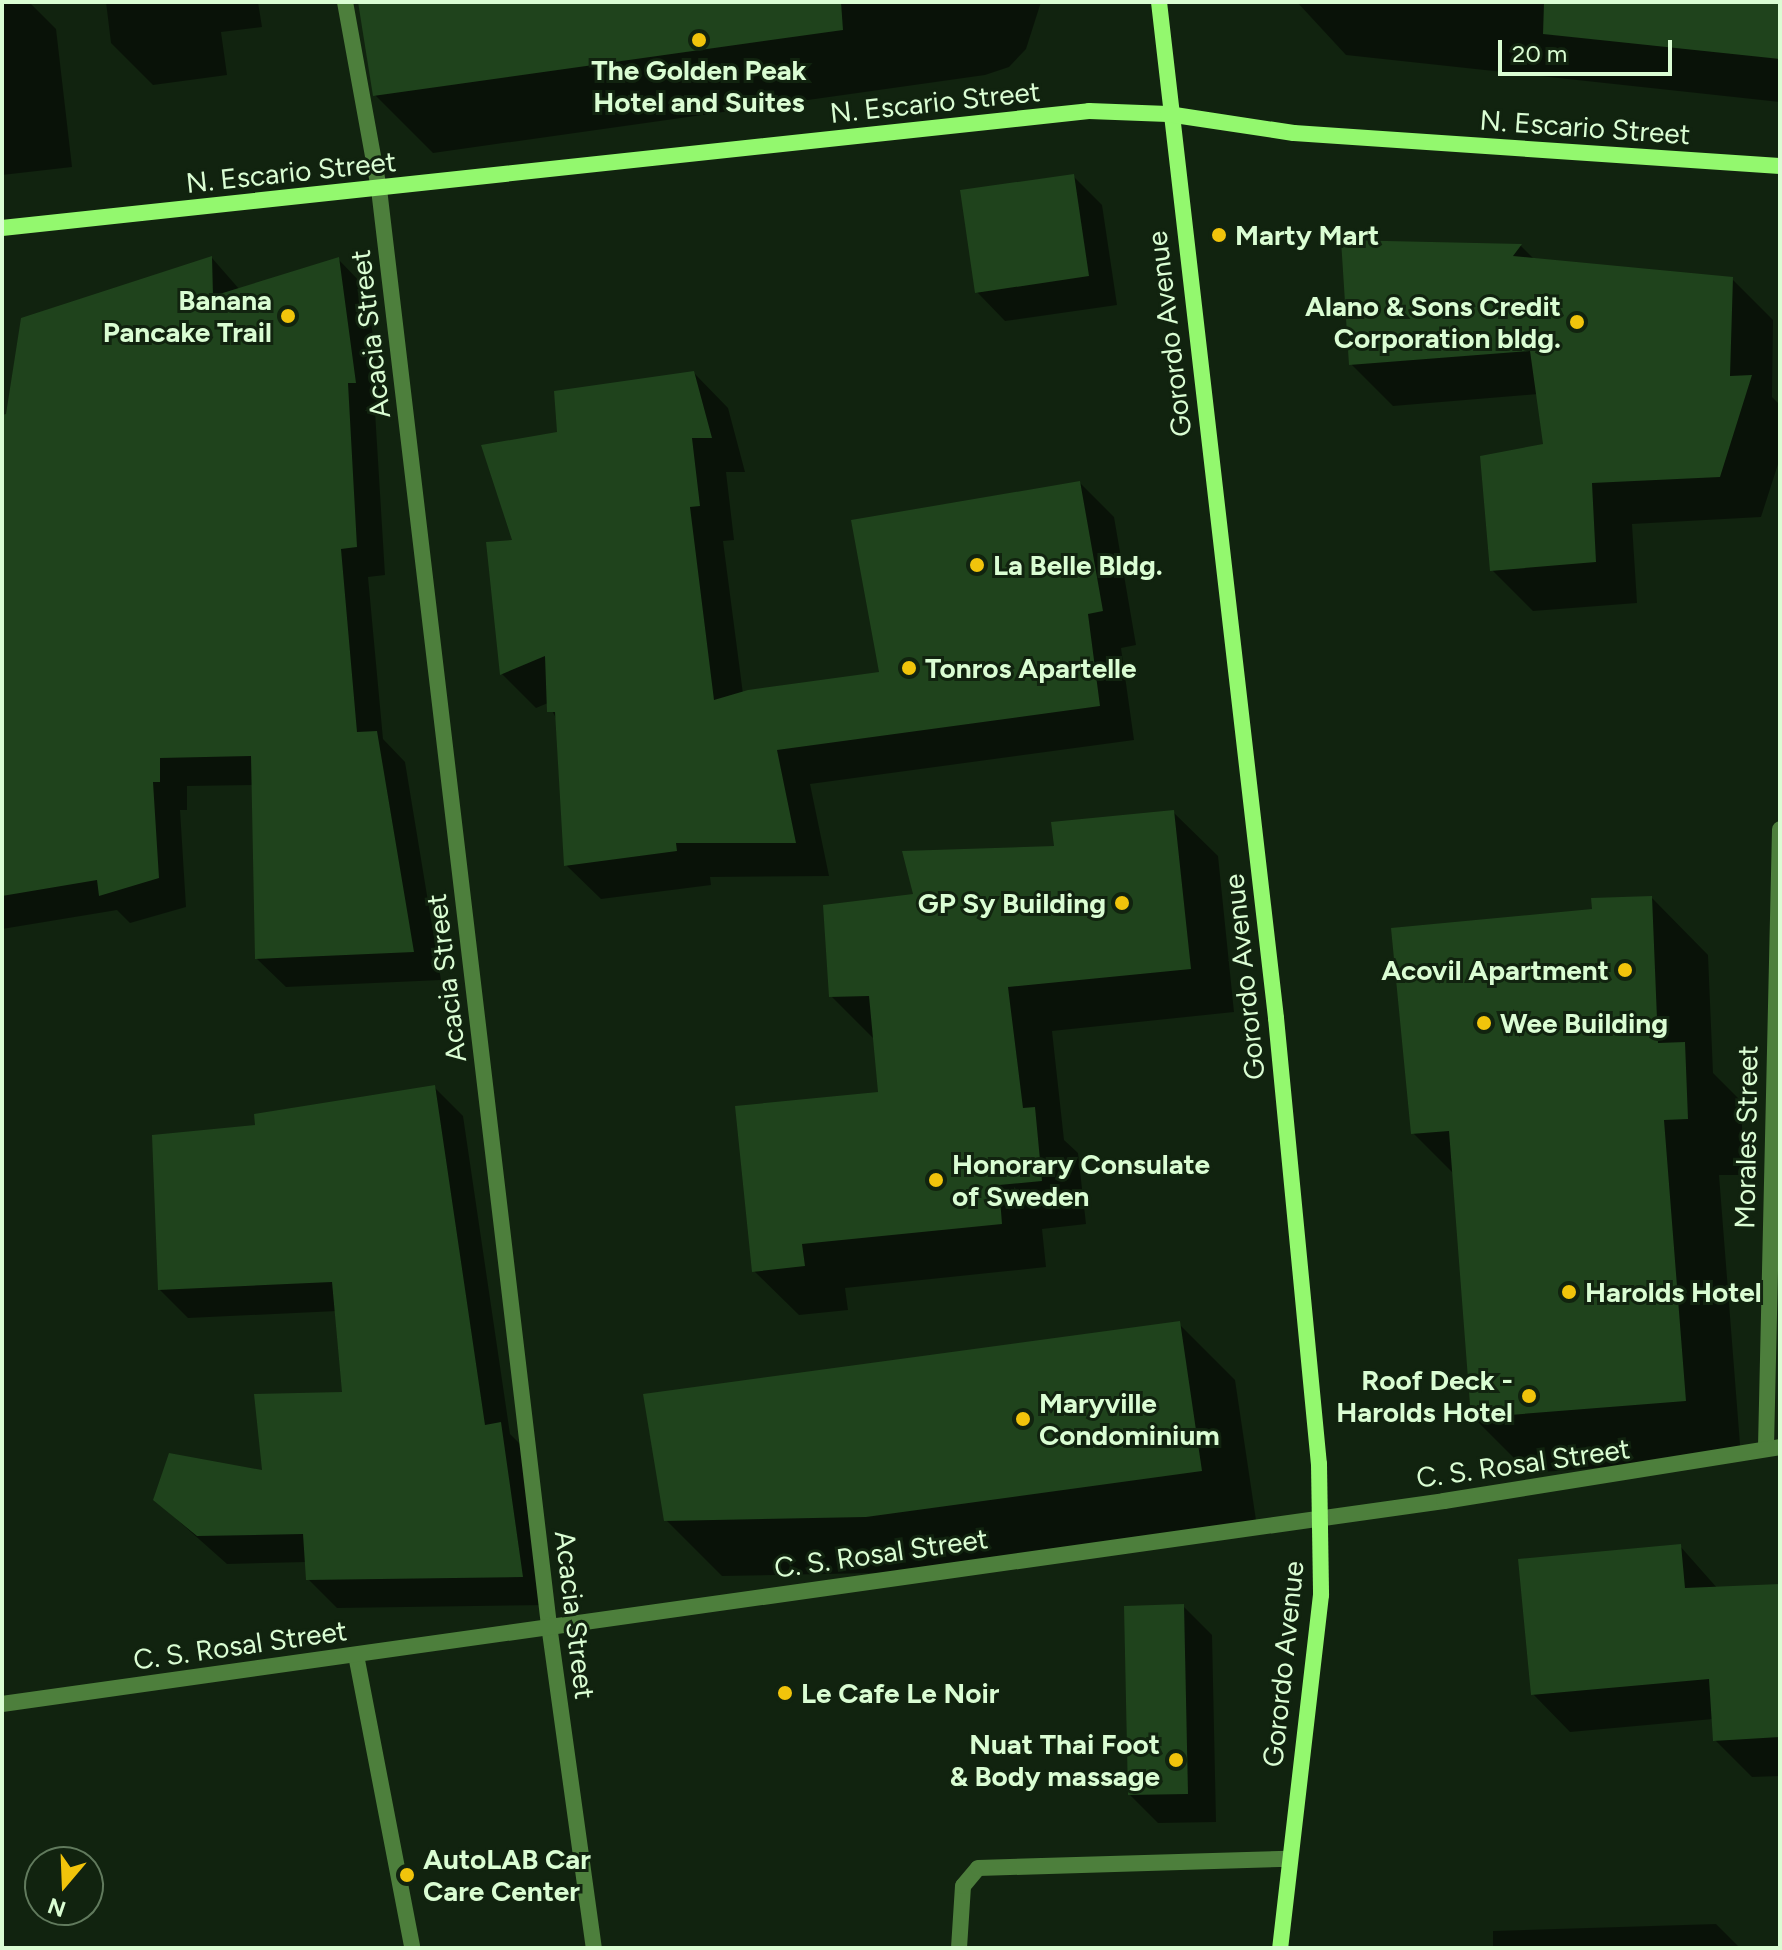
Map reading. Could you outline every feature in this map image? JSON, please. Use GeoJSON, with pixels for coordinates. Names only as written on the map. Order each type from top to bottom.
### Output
{"type":"FeatureCollection","features":[{"type":"Feature","properties":{"kind":"main road","name":"Gorordo Avenue"},"geometry":{"type":"LineString","coordinates":[[1159,2],[1168,114],[1276,1018],[1320,1518],[1321,1595],[1280,1948]]}},
{"type":"Feature","properties":{"kind":"main road","name":"N. Escario Street"},"geometry":{"type":"LineString","coordinates":[[2,228],[1089,111],[1168,114],[1294,133],[1780,166]]}},
{"type":"Feature","properties":{"kind":"street","name":"Acacia Street"},"geometry":{"type":"LineString","coordinates":[[345,2],[379,189],[549,1625],[594,1948]]}},
{"type":"Feature","properties":{"kind":"street","name":"Morales Street"},"geometry":{"type":"LineString","coordinates":[[1773,1447],[1780,829]]}},
{"type":"Feature","properties":{"kind":"street","name":"C. S. Rosal Street"},"geometry":{"type":"LineString","coordinates":[[2,1704],[1643,1472],[1773,1447]]}},
{"type":"Feature","properties":{"kind":"street"},"geometry":{"type":"LineString","coordinates":[[356,1655],[412,1946]]}},
{"type":"Feature","properties":{"kind":"street"},"geometry":{"type":"LineString","coordinates":[[959,1948],[963,1886],[978,1868],[1289,1859]]}},
{"type":"Feature","properties":{"kind":"building"},"geometry":{"type":"Polygon","coordinates":[[[358,2],[841,2],[843,30],[373,96],[358,2]]]}},
{"type":"Feature","properties":{"kind":"building"},"geometry":{"type":"Polygon","coordinates":[[[1544,2],[1780,2],[1780,59],[1543,34],[1544,2]]]}},
{"type":"Feature","properties":{"kind":"building"},"geometry":{"type":"Polygon","coordinates":[[[1074,174],[1089,276],[975,293],[960,190],[1074,174]]]}},
{"type":"Feature","properties":{"kind":"building"},"geometry":{"type":"Polygon","coordinates":[[[1341,240],[1522,244],[1513,256],[1733,277],[1730,376],[1752,375],[1720,477],[1592,483],[1596,562],[1490,571],[1480,456],[1543,444],[1530,351],[1349,365],[1341,240]]]}},
{"type":"Feature","properties":{"kind":"building"},"geometry":{"type":"Polygon","coordinates":[[[212,256],[213,296],[339,257],[356,383],[348,383],[357,547],[341,549],[357,732],[377,731],[414,952],[255,959],[251,756],[160,758],[160,782],[153,782],[159,878],[99,896],[97,880],[2,896],[2,415],[6,414],[21,318],[212,256]]]}},
{"type":"Feature","properties":{"kind":"building"},"geometry":{"type":"Polygon","coordinates":[[[694,371],[712,438],[692,438],[700,506],[690,507],[714,700],[748,690],[879,672],[851,520],[1080,481],[1103,611],[1088,614],[1100,706],[777,750],[796,843],[676,843],[677,851],[564,866],[555,712],[547,712],[545,656],[500,675],[486,542],[512,540],[481,445],[557,432],[554,391],[694,371]]]}},
{"type":"Feature","properties":{"kind":"building"},"geometry":{"type":"Polygon","coordinates":[[[1174,810],[1191,969],[1008,987],[1023,1108],[1035,1107],[1042,1181],[999,1185],[1002,1224],[802,1244],[805,1266],[752,1272],[735,1106],[878,1092],[869,996],[829,997],[823,905],[913,894],[902,851],[1054,846],[1051,822],[1174,810]]]}},
{"type":"Feature","properties":{"kind":"building"},"geometry":{"type":"Polygon","coordinates":[[[1652,896],[1658,1043],[1685,1042],[1688,1119],[1664,1120],[1686,1401],[1471,1418],[1449,1131],[1411,1134],[1391,928],[1592,909],[1591,898],[1652,896]]]}},
{"type":"Feature","properties":{"kind":"building"},"geometry":{"type":"Polygon","coordinates":[[[435,1085],[485,1425],[501,1422],[523,1577],[306,1580],[303,1534],[197,1536],[153,1500],[169,1453],[262,1470],[254,1394],[342,1392],[332,1282],[158,1290],[152,1135],[255,1125],[254,1114],[435,1085]]]}},
{"type":"Feature","properties":{"kind":"building","name":"Maryville Condominium"},"geometry":{"type":"Polygon","coordinates":[[[1180,1321],[1202,1471],[866,1517],[664,1521],[643,1394],[1180,1321]]]}},
{"type":"Feature","properties":{"kind":"building"},"geometry":{"type":"Polygon","coordinates":[[[1681,1544],[1685,1588],[1780,1584],[1780,1737],[1713,1741],[1709,1679],[1531,1695],[1518,1559],[1681,1544]]]}},
{"type":"Feature","properties":{"kind":"building"},"geometry":{"type":"Polygon","coordinates":[[[1184,1604],[1188,1794],[1128,1795],[1124,1606],[1184,1604]]]}},
{"type":"Feature","properties":{"kind":"place","name":"The Golden Peak Hotel and Suites"},"geometry":{"type":"Point","coordinates":[699,40]}},
{"type":"Feature","properties":{"kind":"place","name":"Marty Mart"},"geometry":{"type":"Point","coordinates":[1219,235]}},
{"type":"Feature","properties":{"kind":"place","name":"Banana Pancake Trail"},"geometry":{"type":"Point","coordinates":[288,316]}},
{"type":"Feature","properties":{"kind":"place","name":"Alano & Sons Credit Corporation bldg."},"geometry":{"type":"Point","coordinates":[1577,322]}},
{"type":"Feature","properties":{"kind":"place","name":"La Belle Bldg."},"geometry":{"type":"Point","coordinates":[977,565]}},
{"type":"Feature","properties":{"kind":"place","name":"Tonros Apartelle"},"geometry":{"type":"Point","coordinates":[909,668]}},
{"type":"Feature","properties":{"kind":"place","name":"GP Sy Building"},"geometry":{"type":"Point","coordinates":[1122,903]}},
{"type":"Feature","properties":{"kind":"place","name":"Acovil Apartment"},"geometry":{"type":"Point","coordinates":[1625,970]}},
{"type":"Feature","properties":{"kind":"place","name":"Wee Building"},"geometry":{"type":"Point","coordinates":[1484,1023]}},
{"type":"Feature","properties":{"kind":"place","name":"Honorary Consulate of Sweden"},"geometry":{"type":"Point","coordinates":[936,1180]}},
{"type":"Feature","properties":{"kind":"place","name":"Harolds Hotel"},"geometry":{"type":"Point","coordinates":[1569,1292]}},
{"type":"Feature","properties":{"kind":"place","name":"Roof Deck - Harolds Hotel"},"geometry":{"type":"Point","coordinates":[1529,1396]}},
{"type":"Feature","properties":{"kind":"place","name":"Maryville Condominium"},"geometry":{"type":"Point","coordinates":[1023,1419]}},
{"type":"Feature","properties":{"kind":"place","name":"Le Cafe Le Noir"},"geometry":{"type":"Point","coordinates":[785,1693]}},
{"type":"Feature","properties":{"kind":"place","name":"Nuat Thai Foot & Body massage"},"geometry":{"type":"Point","coordinates":[1176,1760]}},
{"type":"Feature","properties":{"kind":"place","name":"AutoLAB Car Care Center"},"geometry":{"type":"Point","coordinates":[407,1875]}}]}
